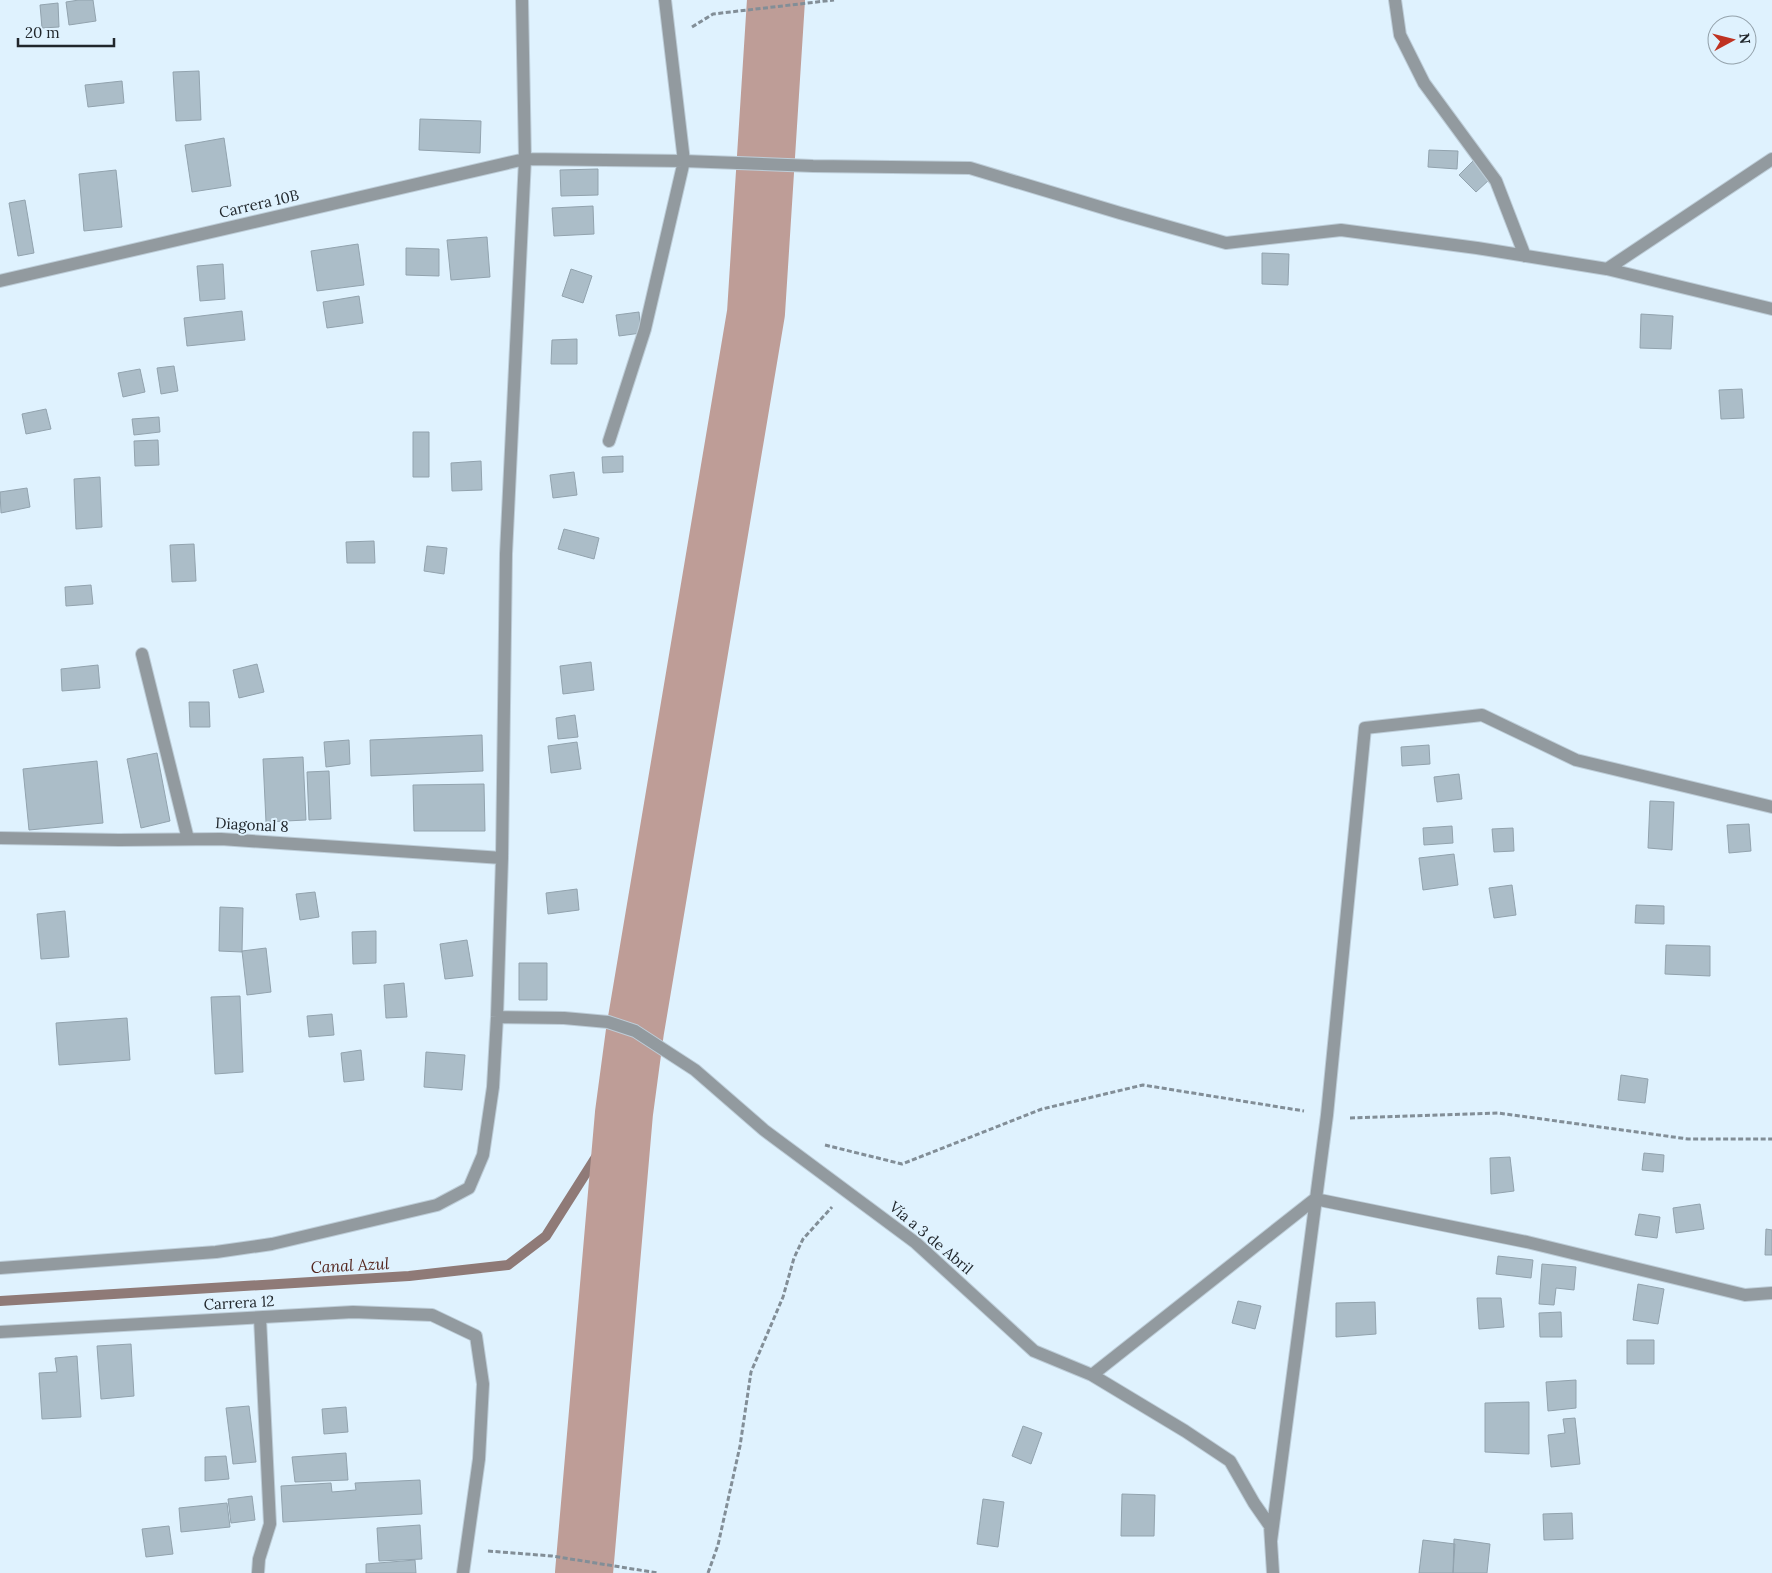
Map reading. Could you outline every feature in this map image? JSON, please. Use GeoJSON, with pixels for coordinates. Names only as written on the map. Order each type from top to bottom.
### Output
{"type":"FeatureCollection","features":[{"type":"Feature","properties":{"kind":"street"},"geometry":{"type":"LineString","coordinates":[[0,1268],[216,1252],[272,1244],[437,1205],[469,1188],[483,1155],[493,1087],[497,1017],[502,858],[506,554],[525,159],[522,0]]}},
{"type":"Feature","properties":{"kind":"street"},"geometry":{"type":"LineString","coordinates":[[609,441],[645,329],[684,162],[665,0]]}},
{"type":"Feature","properties":{"kind":"street"},"geometry":{"type":"LineString","coordinates":[[1396,0],[1400,35],[1424,83],[1496,181],[1525,256]]}},
{"type":"Feature","properties":{"kind":"street","name":"Carrera 10B"},"geometry":{"type":"LineString","coordinates":[[0,281],[525,159],[970,168],[1226,243],[1341,230],[1607,269],[1772,309]]}},
{"type":"Feature","properties":{"kind":"street"},"geometry":{"type":"LineString","coordinates":[[1607,269],[1772,160]]}},
{"type":"Feature","properties":{"kind":"street"},"geometry":{"type":"LineString","coordinates":[[142,654],[188,839]]}},
{"type":"Feature","properties":{"kind":"street"},"geometry":{"type":"LineString","coordinates":[[1272,1541],[1327,1115],[1365,728],[1482,715],[1576,760],[1772,806]]}},
{"type":"Feature","properties":{"kind":"street","name":"Diagonal 8"},"geometry":{"type":"LineString","coordinates":[[0,838],[221,839],[502,858]]}},
{"type":"Feature","properties":{"kind":"street","name":"Vía a 3 de Abril"},"geometry":{"type":"LineString","coordinates":[[497,1017],[564,1018],[608,1022],[635,1031],[695,1070],[764,1130],[916,1243],[1034,1351],[1092,1375],[1185,1431],[1230,1461],[1270,1526],[1273,1573]]}},
{"type":"Feature","properties":{"kind":"street"},"geometry":{"type":"LineString","coordinates":[[1092,1375],[1315,1199],[1527,1242],[1745,1295],[1772,1293]]}},
{"type":"Feature","properties":{"kind":"street","name":"Carrera 12"},"geometry":{"type":"LineString","coordinates":[[0,1332],[352,1312],[432,1315],[476,1336],[483,1384],[479,1458],[467,1549]]}},
{"type":"Feature","properties":{"kind":"street"},"geometry":{"type":"LineString","coordinates":[[258,1573],[259,1559],[270,1524],[260,1318]]}},
{"type":"Feature","properties":{"kind":"street"},"geometry":{"type":"LineString","coordinates":[[463,1573],[467,1549]]}},
{"type":"Feature","properties":{"kind":"path"},"geometry":{"type":"LineString","coordinates":[[713,14],[834,0]]}},
{"type":"Feature","properties":{"kind":"path"},"geometry":{"type":"LineString","coordinates":[[819,1144],[902,1164],[1042,1109],[1143,1086],[1357,1119],[1498,1113],[1688,1139],[1772,1139]]}},
{"type":"Feature","properties":{"kind":"path"},"geometry":{"type":"LineString","coordinates":[[708,1573],[718,1544],[740,1446],[751,1372],[783,1297],[794,1258],[803,1239],[846,1191]]}},
{"type":"Feature","properties":{"kind":"path"},"geometry":{"type":"LineString","coordinates":[[467,1549],[552,1556],[658,1573]]}},
{"type":"Feature","properties":{"kind":"building"},"geometry":{"type":"Polygon","coordinates":[[[93,0],[96,21],[69,25],[66,2],[93,0]]]}},
{"type":"Feature","properties":{"kind":"building"},"geometry":{"type":"Polygon","coordinates":[[[58,3],[59,27],[42,28],[40,5],[58,3]]]}},
{"type":"Feature","properties":{"kind":"building"},"geometry":{"type":"Polygon","coordinates":[[[199,71],[201,120],[176,121],[173,72],[199,71]]]}},
{"type":"Feature","properties":{"kind":"building"},"geometry":{"type":"Polygon","coordinates":[[[122,81],[124,103],[88,107],[85,85],[122,81]]]}},
{"type":"Feature","properties":{"kind":"building"},"geometry":{"type":"Polygon","coordinates":[[[420,119],[481,121],[480,153],[419,150],[420,119]]]}},
{"type":"Feature","properties":{"kind":"building"},"geometry":{"type":"Polygon","coordinates":[[[224,138],[231,186],[192,192],[185,145],[224,138]]]}},
{"type":"Feature","properties":{"kind":"building"},"geometry":{"type":"Polygon","coordinates":[[[1429,150],[1458,151],[1457,169],[1428,167],[1429,150]]]}},
{"type":"Feature","properties":{"kind":"building"},"geometry":{"type":"Polygon","coordinates":[[[1473,161],[1490,179],[1476,192],[1459,175],[1473,161]]]}},
{"type":"Feature","properties":{"kind":"building"},"geometry":{"type":"Polygon","coordinates":[[[598,169],[598,195],[561,196],[560,170],[598,169]]]}},
{"type":"Feature","properties":{"kind":"building"},"geometry":{"type":"Polygon","coordinates":[[[116,170],[122,227],[84,231],[79,174],[116,170]]]}},
{"type":"Feature","properties":{"kind":"building"},"geometry":{"type":"Polygon","coordinates":[[[25,200],[34,253],[18,256],[9,203],[25,200]]]}},
{"type":"Feature","properties":{"kind":"building"},"geometry":{"type":"Polygon","coordinates":[[[593,206],[594,234],[554,236],[552,208],[593,206]]]}},
{"type":"Feature","properties":{"kind":"building"},"geometry":{"type":"Polygon","coordinates":[[[487,237],[490,277],[451,280],[447,240],[487,237]]]}},
{"type":"Feature","properties":{"kind":"building"},"geometry":{"type":"Polygon","coordinates":[[[358,244],[364,285],[317,291],[311,251],[358,244]]]}},
{"type":"Feature","properties":{"kind":"building"},"geometry":{"type":"Polygon","coordinates":[[[406,248],[439,249],[439,276],[406,275],[406,248]]]}},
{"type":"Feature","properties":{"kind":"building"},"geometry":{"type":"Polygon","coordinates":[[[1262,253],[1289,254],[1288,285],[1262,284],[1262,253]]]}},
{"type":"Feature","properties":{"kind":"building"},"geometry":{"type":"Polygon","coordinates":[[[223,264],[225,299],[200,301],[197,266],[223,264]]]}},
{"type":"Feature","properties":{"kind":"building"},"geometry":{"type":"Polygon","coordinates":[[[571,269],[592,276],[583,303],[562,296],[571,269]]]}},
{"type":"Feature","properties":{"kind":"building"},"geometry":{"type":"Polygon","coordinates":[[[359,296],[363,323],[327,328],[323,302],[359,296]]]}},
{"type":"Feature","properties":{"kind":"building"},"geometry":{"type":"Polygon","coordinates":[[[242,311],[245,340],[187,346],[184,318],[242,311]]]}},
{"type":"Feature","properties":{"kind":"building"},"geometry":{"type":"Polygon","coordinates":[[[639,312],[641,333],[619,336],[616,315],[639,312]]]}},
{"type":"Feature","properties":{"kind":"building"},"geometry":{"type":"Polygon","coordinates":[[[1641,314],[1673,316],[1671,349],[1640,348],[1641,314]]]}},
{"type":"Feature","properties":{"kind":"building"},"geometry":{"type":"Polygon","coordinates":[[[577,339],[577,364],[551,364],[552,340],[577,339]]]}},
{"type":"Feature","properties":{"kind":"building"},"geometry":{"type":"Polygon","coordinates":[[[174,366],[178,391],[161,394],[157,368],[174,366]]]}},
{"type":"Feature","properties":{"kind":"building"},"geometry":{"type":"Polygon","coordinates":[[[140,369],[145,392],[123,397],[118,373],[140,369]]]}},
{"type":"Feature","properties":{"kind":"building"},"geometry":{"type":"Polygon","coordinates":[[[1742,389],[1744,418],[1721,419],[1719,390],[1742,389]]]}},
{"type":"Feature","properties":{"kind":"building"},"geometry":{"type":"Polygon","coordinates":[[[46,409],[51,429],[26,434],[22,414],[46,409]]]}},
{"type":"Feature","properties":{"kind":"building"},"geometry":{"type":"Polygon","coordinates":[[[159,417],[160,432],[134,435],[132,419],[159,417]]]}},
{"type":"Feature","properties":{"kind":"building"},"geometry":{"type":"Polygon","coordinates":[[[413,432],[429,432],[429,477],[413,477],[413,432]]]}},
{"type":"Feature","properties":{"kind":"building"},"geometry":{"type":"Polygon","coordinates":[[[158,440],[159,465],[135,466],[134,441],[158,440]]]}},
{"type":"Feature","properties":{"kind":"building"},"geometry":{"type":"Polygon","coordinates":[[[623,456],[623,472],[603,473],[602,457],[623,456]]]}},
{"type":"Feature","properties":{"kind":"building"},"geometry":{"type":"Polygon","coordinates":[[[481,461],[482,490],[452,491],[451,463],[481,461]]]}},
{"type":"Feature","properties":{"kind":"building"},"geometry":{"type":"Polygon","coordinates":[[[574,472],[577,495],[553,498],[550,475],[574,472]]]}},
{"type":"Feature","properties":{"kind":"building"},"geometry":{"type":"Polygon","coordinates":[[[100,477],[102,527],[76,529],[74,479],[100,477]]]}},
{"type":"Feature","properties":{"kind":"building"},"geometry":{"type":"Polygon","coordinates":[[[27,488],[30,507],[1,513],[0,492],[27,488]]]}},
{"type":"Feature","properties":{"kind":"building"},"geometry":{"type":"Polygon","coordinates":[[[564,529],[599,538],[594,559],[558,549],[564,529]]]}},
{"type":"Feature","properties":{"kind":"building"},"geometry":{"type":"Polygon","coordinates":[[[374,541],[375,563],[347,563],[346,542],[374,541]]]}},
{"type":"Feature","properties":{"kind":"building"},"geometry":{"type":"Polygon","coordinates":[[[194,544],[196,581],[172,582],[170,545],[194,544]]]}},
{"type":"Feature","properties":{"kind":"building"},"geometry":{"type":"Polygon","coordinates":[[[427,546],[447,548],[444,574],[424,571],[427,546]]]}},
{"type":"Feature","properties":{"kind":"building"},"geometry":{"type":"Polygon","coordinates":[[[91,585],[93,604],[66,606],[65,587],[91,585]]]}},
{"type":"Feature","properties":{"kind":"building"},"geometry":{"type":"Polygon","coordinates":[[[591,662],[594,690],[563,694],[560,666],[591,662]]]}},
{"type":"Feature","properties":{"kind":"building"},"geometry":{"type":"Polygon","coordinates":[[[257,664],[264,692],[239,698],[233,670],[257,664]]]}},
{"type":"Feature","properties":{"kind":"building"},"geometry":{"type":"Polygon","coordinates":[[[98,665],[100,688],[62,691],[61,669],[98,665]]]}},
{"type":"Feature","properties":{"kind":"building"},"geometry":{"type":"Polygon","coordinates":[[[189,702],[209,702],[210,727],[190,727],[189,702]]]}},
{"type":"Feature","properties":{"kind":"building"},"geometry":{"type":"Polygon","coordinates":[[[575,715],[578,737],[558,739],[556,718],[575,715]]]}},
{"type":"Feature","properties":{"kind":"building"},"geometry":{"type":"Polygon","coordinates":[[[482,735],[483,771],[371,776],[370,740],[482,735]]]}},
{"type":"Feature","properties":{"kind":"building"},"geometry":{"type":"Polygon","coordinates":[[[349,740],[350,764],[326,767],[324,742],[349,740]]]}},
{"type":"Feature","properties":{"kind":"building"},"geometry":{"type":"Polygon","coordinates":[[[577,742],[581,769],[551,773],[548,746],[577,742]]]}},
{"type":"Feature","properties":{"kind":"building"},"geometry":{"type":"Polygon","coordinates":[[[1429,745],[1430,764],[1402,766],[1401,747],[1429,745]]]}},
{"type":"Feature","properties":{"kind":"building"},"geometry":{"type":"Polygon","coordinates":[[[157,753],[170,821],[141,828],[127,759],[157,753]]]}},
{"type":"Feature","properties":{"kind":"building"},"geometry":{"type":"Polygon","coordinates":[[[303,757],[306,820],[266,822],[263,759],[303,757]]]}},
{"type":"Feature","properties":{"kind":"building"},"geometry":{"type":"Polygon","coordinates":[[[97,761],[103,823],[29,830],[23,769],[97,761]]]}},
{"type":"Feature","properties":{"kind":"building"},"geometry":{"type":"Polygon","coordinates":[[[329,771],[331,819],[309,820],[307,772],[329,771]]]}},
{"type":"Feature","properties":{"kind":"building"},"geometry":{"type":"Polygon","coordinates":[[[1459,774],[1462,799],[1437,802],[1434,777],[1459,774]]]}},
{"type":"Feature","properties":{"kind":"building"},"geometry":{"type":"Polygon","coordinates":[[[484,784],[485,831],[414,831],[413,785],[484,784]]]}},
{"type":"Feature","properties":{"kind":"building"},"geometry":{"type":"Polygon","coordinates":[[[1650,801],[1674,802],[1672,850],[1648,848],[1650,801]]]}},
{"type":"Feature","properties":{"kind":"building"},"geometry":{"type":"Polygon","coordinates":[[[1749,824],[1751,851],[1729,853],[1727,825],[1749,824]]]}},
{"type":"Feature","properties":{"kind":"building"},"geometry":{"type":"Polygon","coordinates":[[[1452,826],[1453,843],[1424,845],[1423,828],[1452,826]]]}},
{"type":"Feature","properties":{"kind":"building"},"geometry":{"type":"Polygon","coordinates":[[[1513,828],[1514,851],[1494,852],[1492,829],[1513,828]]]}},
{"type":"Feature","properties":{"kind":"building"},"geometry":{"type":"Polygon","coordinates":[[[1454,854],[1458,885],[1423,890],[1419,858],[1454,854]]]}},
{"type":"Feature","properties":{"kind":"building"},"geometry":{"type":"Polygon","coordinates":[[[1512,885],[1516,915],[1494,918],[1489,888],[1512,885]]]}},
{"type":"Feature","properties":{"kind":"building"},"geometry":{"type":"Polygon","coordinates":[[[577,889],[579,910],[548,914],[546,893],[577,889]]]}},
{"type":"Feature","properties":{"kind":"building"},"geometry":{"type":"Polygon","coordinates":[[[315,892],[319,917],[300,920],[296,894],[315,892]]]}},
{"type":"Feature","properties":{"kind":"building"},"geometry":{"type":"Polygon","coordinates":[[[1636,905],[1664,906],[1664,924],[1635,923],[1636,905]]]}},
{"type":"Feature","properties":{"kind":"building"},"geometry":{"type":"Polygon","coordinates":[[[220,907],[243,908],[242,952],[219,951],[220,907]]]}},
{"type":"Feature","properties":{"kind":"building"},"geometry":{"type":"Polygon","coordinates":[[[65,911],[69,957],[41,959],[37,914],[65,911]]]}},
{"type":"Feature","properties":{"kind":"building"},"geometry":{"type":"Polygon","coordinates":[[[376,931],[376,963],[353,964],[352,932],[376,931]]]}},
{"type":"Feature","properties":{"kind":"building"},"geometry":{"type":"Polygon","coordinates":[[[467,940],[473,976],[445,979],[440,944],[467,940]]]}},
{"type":"Feature","properties":{"kind":"building"},"geometry":{"type":"Polygon","coordinates":[[[1666,945],[1710,946],[1710,976],[1665,974],[1666,945]]]}},
{"type":"Feature","properties":{"kind":"building"},"geometry":{"type":"Polygon","coordinates":[[[266,948],[271,992],[247,995],[242,951],[266,948]]]}},
{"type":"Feature","properties":{"kind":"building"},"geometry":{"type":"Polygon","coordinates":[[[519,963],[547,963],[547,1000],[519,1000],[519,963]]]}},
{"type":"Feature","properties":{"kind":"building"},"geometry":{"type":"Polygon","coordinates":[[[404,983],[407,1017],[386,1018],[384,985],[404,983]]]}},
{"type":"Feature","properties":{"kind":"building"},"geometry":{"type":"Polygon","coordinates":[[[240,996],[243,1072],[215,1074],[211,997],[240,996]]]}},
{"type":"Feature","properties":{"kind":"building"},"geometry":{"type":"Polygon","coordinates":[[[332,1014],[334,1035],[309,1037],[307,1016],[332,1014]]]}},
{"type":"Feature","properties":{"kind":"building"},"geometry":{"type":"Polygon","coordinates":[[[127,1018],[130,1060],[59,1065],[56,1023],[127,1018]]]}},
{"type":"Feature","properties":{"kind":"building"},"geometry":{"type":"Polygon","coordinates":[[[361,1050],[364,1080],[344,1082],[341,1053],[361,1050]]]}},
{"type":"Feature","properties":{"kind":"building"},"geometry":{"type":"Polygon","coordinates":[[[426,1052],[465,1055],[462,1090],[424,1087],[426,1052]]]}},
{"type":"Feature","properties":{"kind":"building"},"geometry":{"type":"Polygon","coordinates":[[[1621,1075],[1648,1079],[1645,1103],[1618,1100],[1621,1075]]]}},
{"type":"Feature","properties":{"kind":"building"},"geometry":{"type":"Polygon","coordinates":[[[1644,1153],[1664,1155],[1663,1172],[1642,1170],[1644,1153]]]}},
{"type":"Feature","properties":{"kind":"building"},"geometry":{"type":"Polygon","coordinates":[[[1510,1157],[1514,1191],[1491,1194],[1490,1158],[1510,1157]]]}},
{"type":"Feature","properties":{"kind":"building"},"geometry":{"type":"Polygon","coordinates":[[[1700,1204],[1704,1229],[1676,1233],[1673,1208],[1700,1204]]]}},
{"type":"Feature","properties":{"kind":"building"},"geometry":{"type":"Polygon","coordinates":[[[1639,1214],[1660,1217],[1657,1238],[1635,1235],[1639,1214]]]}},
{"type":"Feature","properties":{"kind":"building"},"geometry":{"type":"Polygon","coordinates":[[[1766,1229],[1772,1230],[1772,1255],[1765,1255],[1766,1229]]]}},
{"type":"Feature","properties":{"kind":"building"},"geometry":{"type":"Polygon","coordinates":[[[1498,1256],[1533,1260],[1531,1278],[1496,1274],[1498,1256]]]}},
{"type":"Feature","properties":{"kind":"building"},"geometry":{"type":"Polygon","coordinates":[[[1542,1264],[1576,1267],[1574,1290],[1556,1288],[1554,1305],[1539,1304],[1542,1264]]]}},
{"type":"Feature","properties":{"kind":"building"},"geometry":{"type":"Polygon","coordinates":[[[1638,1284],[1664,1289],[1658,1324],[1633,1320],[1638,1284]]]}},
{"type":"Feature","properties":{"kind":"building"},"geometry":{"type":"Polygon","coordinates":[[[1477,1298],[1501,1298],[1504,1327],[1479,1329],[1477,1298]]]}},
{"type":"Feature","properties":{"kind":"building"},"geometry":{"type":"Polygon","coordinates":[[[1238,1301],[1261,1306],[1255,1329],[1232,1323],[1238,1301]]]}},
{"type":"Feature","properties":{"kind":"building"},"geometry":{"type":"Polygon","coordinates":[[[1375,1302],[1376,1334],[1336,1337],[1336,1303],[1375,1302]]]}},
{"type":"Feature","properties":{"kind":"building"},"geometry":{"type":"Polygon","coordinates":[[[1561,1312],[1562,1337],[1540,1337],[1539,1313],[1561,1312]]]}},
{"type":"Feature","properties":{"kind":"building"},"geometry":{"type":"Polygon","coordinates":[[[1627,1340],[1654,1340],[1654,1364],[1627,1364],[1627,1340]]]}},
{"type":"Feature","properties":{"kind":"building"},"geometry":{"type":"Polygon","coordinates":[[[131,1344],[134,1396],[101,1399],[97,1346],[131,1344]]]}},
{"type":"Feature","properties":{"kind":"building"},"geometry":{"type":"Polygon","coordinates":[[[77,1356],[81,1417],[42,1419],[39,1373],[57,1372],[55,1358],[77,1356]]]}},
{"type":"Feature","properties":{"kind":"building"},"geometry":{"type":"Polygon","coordinates":[[[1576,1380],[1576,1408],[1548,1411],[1546,1382],[1576,1380]]]}},
{"type":"Feature","properties":{"kind":"building"},"geometry":{"type":"Polygon","coordinates":[[[1529,1402],[1529,1454],[1485,1452],[1485,1403],[1529,1402]]]}},
{"type":"Feature","properties":{"kind":"building"},"geometry":{"type":"Polygon","coordinates":[[[249,1406],[256,1462],[233,1464],[226,1408],[249,1406]]]}},
{"type":"Feature","properties":{"kind":"building"},"geometry":{"type":"Polygon","coordinates":[[[346,1407],[348,1432],[324,1434],[322,1409],[346,1407]]]}},
{"type":"Feature","properties":{"kind":"building"},"geometry":{"type":"Polygon","coordinates":[[[1575,1418],[1580,1464],[1551,1467],[1548,1435],[1565,1433],[1563,1419],[1575,1418]]]}},
{"type":"Feature","properties":{"kind":"building"},"geometry":{"type":"Polygon","coordinates":[[[1023,1426],[1042,1433],[1031,1464],[1012,1456],[1023,1426]]]}},
{"type":"Feature","properties":{"kind":"building"},"geometry":{"type":"Polygon","coordinates":[[[346,1453],[348,1480],[295,1482],[292,1457],[346,1453]]]}},
{"type":"Feature","properties":{"kind":"building"},"geometry":{"type":"Polygon","coordinates":[[[226,1456],[229,1479],[205,1481],[205,1457],[226,1456]]]}},
{"type":"Feature","properties":{"kind":"building"},"geometry":{"type":"Polygon","coordinates":[[[420,1480],[422,1514],[283,1522],[281,1486],[331,1483],[332,1492],[356,1490],[355,1483],[420,1480]]]}},
{"type":"Feature","properties":{"kind":"building"},"geometry":{"type":"Polygon","coordinates":[[[1122,1494],[1155,1495],[1154,1536],[1121,1536],[1122,1494]]]}},
{"type":"Feature","properties":{"kind":"building"},"geometry":{"type":"Polygon","coordinates":[[[252,1496],[255,1520],[231,1523],[228,1499],[252,1496]]]}},
{"type":"Feature","properties":{"kind":"building"},"geometry":{"type":"Polygon","coordinates":[[[983,1499],[1004,1502],[998,1547],[977,1544],[983,1499]]]}},
{"type":"Feature","properties":{"kind":"building"},"geometry":{"type":"Polygon","coordinates":[[[227,1503],[230,1527],[181,1532],[179,1508],[227,1503]]]}},
{"type":"Feature","properties":{"kind":"building"},"geometry":{"type":"Polygon","coordinates":[[[1572,1513],[1573,1539],[1544,1540],[1543,1514],[1572,1513]]]}},
{"type":"Feature","properties":{"kind":"building"},"geometry":{"type":"Polygon","coordinates":[[[420,1525],[422,1559],[379,1561],[377,1528],[420,1525]]]}},
{"type":"Feature","properties":{"kind":"building"},"geometry":{"type":"Polygon","coordinates":[[[169,1526],[173,1554],[146,1557],[142,1529],[169,1526]]]}},
{"type":"Feature","properties":{"kind":"building"},"geometry":{"type":"Polygon","coordinates":[[[1454,1539],[1490,1544],[1487,1573],[1453,1573],[1454,1539]]]}},
{"type":"Feature","properties":{"kind":"building"},"geometry":{"type":"Polygon","coordinates":[[[1423,1540],[1455,1544],[1453,1573],[1419,1573],[1423,1540]]]}},
{"type":"Feature","properties":{"kind":"building"},"geometry":{"type":"Polygon","coordinates":[[[415,1560],[416,1573],[366,1573],[366,1564],[415,1560]]]}},
{"type":"Feature","properties":{"kind":"waterway"},"geometry":{"type":"LineString","coordinates":[[584,1573],[624,1113],[635,1031],[756,313],[776,0]]}},
{"type":"Feature","properties":{"kind":"waterway","name":"Canal Azul"},"geometry":{"type":"LineString","coordinates":[[0,1301],[409,1276],[508,1265],[546,1236],[624,1113]]}}]}
